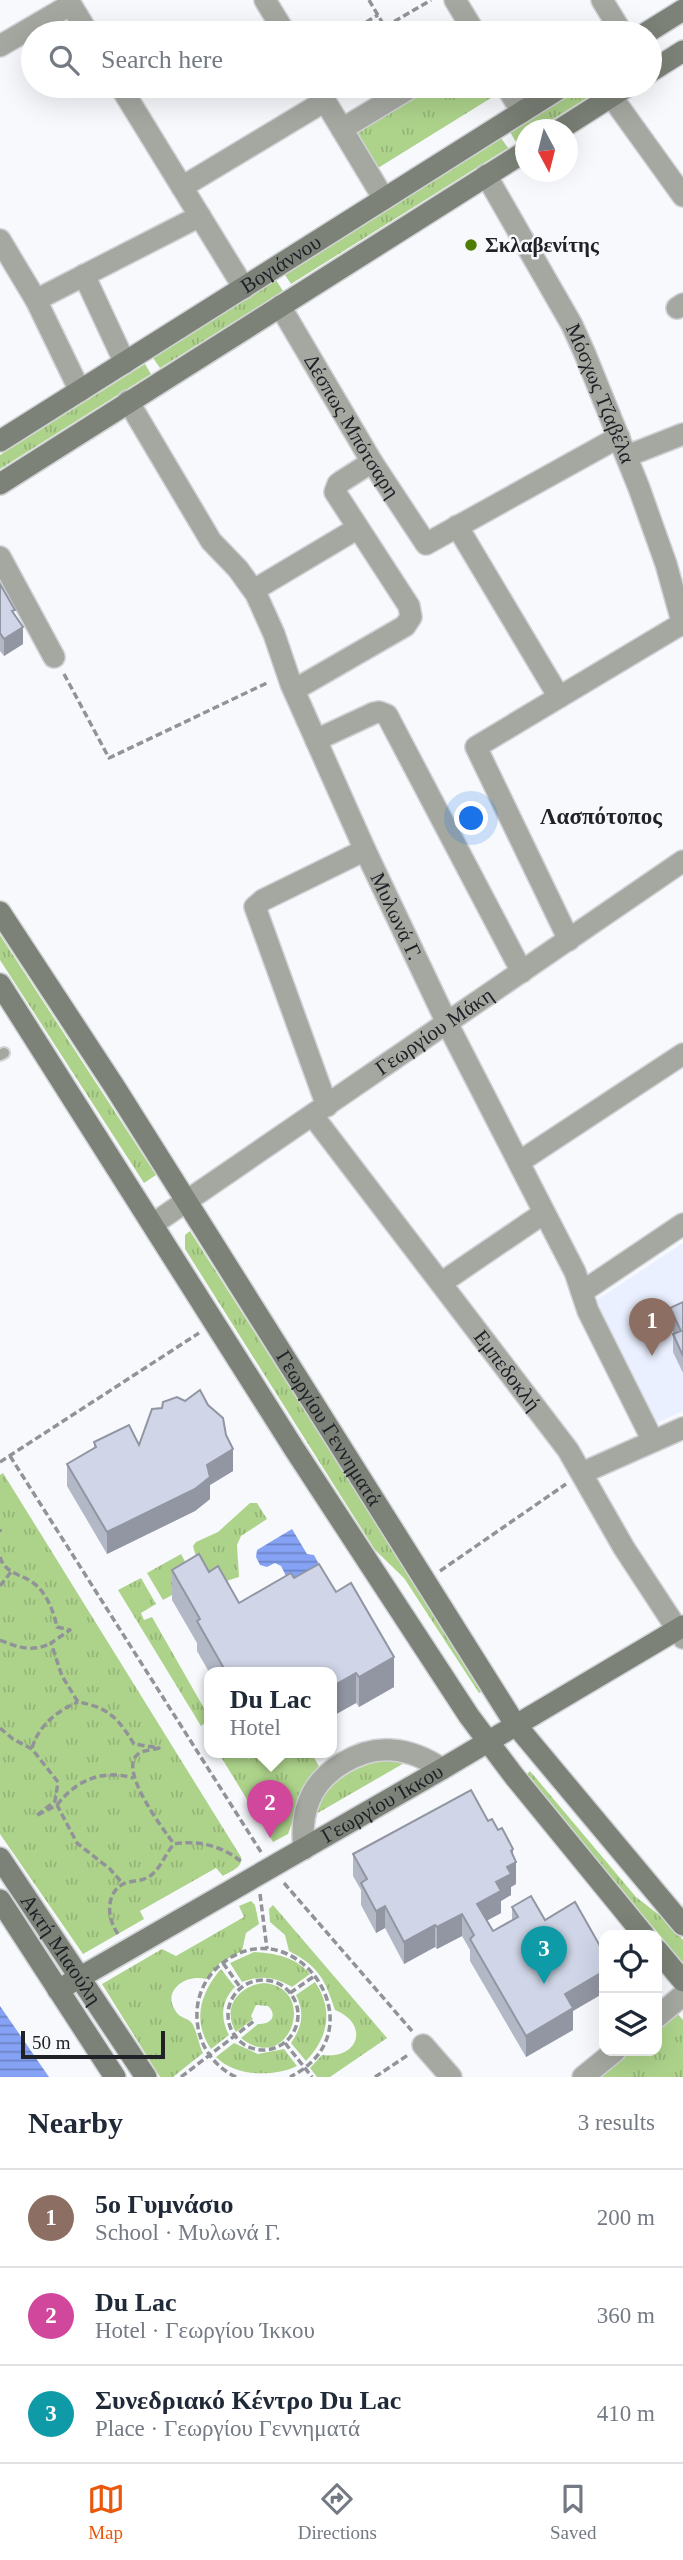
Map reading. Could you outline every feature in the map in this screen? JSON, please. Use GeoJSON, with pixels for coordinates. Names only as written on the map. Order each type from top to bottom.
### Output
{"type":"FeatureCollection","features":[{"type":"Feature","properties":{"kind":"street"},"geometry":{"type":"LineString","coordinates":[[265,0],[278,21]]}},
{"type":"Feature","properties":{"kind":"street"},"geometry":{"type":"LineString","coordinates":[[455,0],[468,21]]}},
{"type":"Feature","properties":{"kind":"street"},"geometry":{"type":"LineString","coordinates":[[602,0],[615,21]]}},
{"type":"Feature","properties":{"kind":"street"},"geometry":{"type":"LineString","coordinates":[[39,21],[69,2],[81,21]]}},
{"type":"Feature","properties":{"kind":"street"},"geometry":{"type":"LineString","coordinates":[[662,23],[683,10]]}},
{"type":"Feature","properties":{"kind":"street"},"geometry":{"type":"LineString","coordinates":[[0,46],[21,33]]}},
{"type":"Feature","properties":{"kind":"street"},"geometry":{"type":"LineString","coordinates":[[662,64],[683,51]]}},
{"type":"Feature","properties":{"kind":"street"},"geometry":{"type":"LineString","coordinates":[[127,98],[244,288]]}},
{"type":"Feature","properties":{"kind":"street"},"geometry":{"type":"LineString","coordinates":[[182,187],[314,98]]}},
{"type":"Feature","properties":{"kind":"street"},"geometry":{"type":"LineString","coordinates":[[324,98],[384,199]]}},
{"type":"Feature","properties":{"kind":"street"},"geometry":{"type":"LineString","coordinates":[[342,129],[393,98]]}},
{"type":"Feature","properties":{"kind":"street"},"geometry":{"type":"LineString","coordinates":[[513,98],[522,112]]}},
{"type":"Feature","properties":{"kind":"street","name":"Βογιάννου"},"geometry":{"type":"LineString","coordinates":[[0,442],[544,98]]}},
{"type":"Feature","properties":{"kind":"street"},"geometry":{"type":"LineString","coordinates":[[576,119],[609,98]]}},
{"type":"Feature","properties":{"kind":"street"},"geometry":{"type":"LineString","coordinates":[[624,98],[683,196]]}},
{"type":"Feature","properties":{"kind":"street","name":"Βογιάννου"},"geometry":{"type":"LineString","coordinates":[[0,484],[515,157]]}},
{"type":"Feature","properties":{"kind":"street","name":"Μόσχως Τζαβέλα"},"geometry":{"type":"LineString","coordinates":[[486,175],[572,325],[623,447],[662,552],[683,624]]}},
{"type":"Feature","properties":{"kind":"street"},"geometry":{"type":"LineString","coordinates":[[36,300],[200,216]]}},
{"type":"Feature","properties":{"kind":"street"},"geometry":{"type":"LineString","coordinates":[[0,240],[36,300],[80,391]]}},
{"type":"Feature","properties":{"kind":"street"},"geometry":{"type":"LineString","coordinates":[[84,275],[125,363]]}},
{"type":"Feature","properties":{"kind":"street","name":"Δέσπως Μπότσαρη"},"geometry":{"type":"LineString","coordinates":[[280,306],[372,462],[426,544],[457,526]]}},
{"type":"Feature","properties":{"kind":"street","name":"Μυλωνά Γ."},"geometry":{"type":"LineString","coordinates":[[128,401],[211,541],[239,569],[254,590],[271,626],[290,682],[365,850],[447,1023],[575,1272],[588,1311],[653,1441]]}},
{"type":"Feature","properties":{"kind":"street"},"geometry":{"type":"LineString","coordinates":[[559,697],[457,526],[623,447],[683,434]]}},
{"type":"Feature","properties":{"kind":"street"},"geometry":{"type":"LineString","coordinates":[[290,682],[405,626],[411,617],[409,606],[335,489],[342,481],[372,462]]}},
{"type":"Feature","properties":{"kind":"street"},"geometry":{"type":"LineString","coordinates":[[254,590],[358,528]]}},
{"type":"Feature","properties":{"kind":"street"},"geometry":{"type":"LineString","coordinates":[[0,556],[54,657]]}},
{"type":"Feature","properties":{"kind":"street"},"geometry":{"type":"LineString","coordinates":[[569,940],[475,747],[683,624]]}},
{"type":"Feature","properties":{"kind":"street"},"geometry":{"type":"LineString","coordinates":[[316,740],[374,713],[387,715],[522,972]]}},
{"type":"Feature","properties":{"kind":"street","name":"Εμπεδοκλή"},"geometry":{"type":"LineString","coordinates":[[365,850],[262,900],[255,907],[320,1111],[441,1283],[568,1450],[624,1548],[681,1631]]}},
{"type":"Feature","properties":{"kind":"street","name":"Γεωργίου Μάκη"},"geometry":{"type":"LineString","coordinates":[[153,1224],[683,861]]}},
{"type":"Feature","properties":{"kind":"street","name":"Γεωργίου Γεννηματά"},"geometry":{"type":"LineString","coordinates":[[0,912],[187,1202],[515,1724],[683,1925]]}},
{"type":"Feature","properties":{"kind":"street","name":"Γεωργίου Γεννηματά"},"geometry":{"type":"LineString","coordinates":[[0,984],[371,1567],[488,1741],[640,1930]]}},
{"type":"Feature","properties":{"kind":"street"},"geometry":{"type":"LineString","coordinates":[[519,1163],[683,1054]]}},
{"type":"Feature","properties":{"kind":"street"},"geometry":{"type":"LineString","coordinates":[[441,1283],[544,1213]]}},
{"type":"Feature","properties":{"kind":"street"},"geometry":{"type":"LineString","coordinates":[[582,1292],[683,1224]]}},
{"type":"Feature","properties":{"kind":"street"},"geometry":{"type":"LineString","coordinates":[[582,1473],[683,1428]]}},
{"type":"Feature","properties":{"kind":"street","name":"Γεωργίου Ίκκου"},"geometry":{"type":"LineString","coordinates":[[58,1990],[257,1868],[304,1849],[515,1724],[681,1631]]}},
{"type":"Feature","properties":{"kind":"street"},"geometry":{"type":"LineString","coordinates":[[304,1849],[303,1823],[309,1799],[324,1778],[346,1761],[389,1749],[419,1757],[442,1769]]}},
{"type":"Feature","properties":{"kind":"street","name":"Ακτή Μιαούλη"},"geometry":{"type":"LineString","coordinates":[[0,1858],[146,2077]]}},
{"type":"Feature","properties":{"kind":"street","name":"Ακτή Μιαούλη"},"geometry":{"type":"LineString","coordinates":[[0,1900],[115,2077]]}},
{"type":"Feature","properties":{"kind":"street"},"geometry":{"type":"LineString","coordinates":[[662,1956],[683,1981]]}},
{"type":"Feature","properties":{"kind":"street"},"geometry":{"type":"LineString","coordinates":[[662,2013],[683,1995]]}},
{"type":"Feature","properties":{"kind":"street"},"geometry":{"type":"LineString","coordinates":[[423,2045],[451,2077]]}},
{"type":"Feature","properties":{"kind":"street"},"geometry":{"type":"LineString","coordinates":[[583,2077],[609,2056]]}},
{"type":"Feature","properties":{"kind":"path"},"geometry":{"type":"LineString","coordinates":[[369,0],[382,21]]}},
{"type":"Feature","properties":{"kind":"path"},"geometry":{"type":"LineString","coordinates":[[395,21],[430,0]]}},
{"type":"Feature","properties":{"kind":"path"},"geometry":{"type":"LineString","coordinates":[[368,21],[378,15]]}},
{"type":"Feature","properties":{"kind":"path"},"geometry":{"type":"LineString","coordinates":[[54,657],[109,758],[290,682]]}},
{"type":"Feature","properties":{"kind":"path"},"geometry":{"type":"LineString","coordinates":[[0,1462],[215,1322]]}},
{"type":"Feature","properties":{"kind":"path"},"geometry":{"type":"LineString","coordinates":[[10,1456],[257,1868],[423,2045],[375,2077]]}},
{"type":"Feature","properties":{"kind":"path"},"geometry":{"type":"LineString","coordinates":[[425,1581],[582,1473]]}},
{"type":"Feature","properties":{"kind":"path"},"geometry":{"type":"LineString","coordinates":[[0,1557],[10,1572],[36,1585],[47,1599],[57,1627],[70,1630],[40,1648],[27,1649],[0,1640]]}},
{"type":"Feature","properties":{"kind":"path"},"geometry":{"type":"LineString","coordinates":[[0,1586],[10,1572]]}},
{"type":"Feature","properties":{"kind":"path"},"geometry":{"type":"LineString","coordinates":[[51,1643],[62,1676],[78,1702]]}},
{"type":"Feature","properties":{"kind":"path"},"geometry":{"type":"LineString","coordinates":[[32,1749],[40,1730],[55,1714],[78,1702],[105,1709],[122,1725],[134,1744],[159,1748],[140,1752],[135,1757],[134,1778],[157,1821],[174,1844]]}},
{"type":"Feature","properties":{"kind":"path"},"geometry":{"type":"LineString","coordinates":[[0,1728],[32,1749],[54,1775],[58,1790],[55,1801],[36,1816],[57,1805],[71,1789],[84,1780],[114,1773],[134,1778]]}},
{"type":"Feature","properties":{"kind":"path"},"geometry":{"type":"LineString","coordinates":[[57,1805],[78,1843],[110,1869],[123,1884]]}},
{"type":"Feature","properties":{"kind":"path"},"geometry":{"type":"LineString","coordinates":[[118,1934],[111,1922],[109,1909],[112,1897],[123,1884],[150,1876],[174,1844],[219,1848],[257,1868]]}},
{"type":"Feature","properties":{"kind":"path"},"geometry":{"type":"LineString","coordinates":[[257,1868],[267,1949]]}},
{"type":"Feature","properties":{"kind":"path"},"geometry":{"type":"LineString","coordinates":[[236,2077],[223,2070],[209,2055],[198,2032],[197,2006],[206,1982],[223,1963],[244,1952],[267,1949],[294,1957],[316,1975],[328,1999],[329,2027],[323,2047],[305,2068],[290,2077]]}},
{"type":"Feature","properties":{"kind":"path"},"geometry":{"type":"LineString","coordinates":[[223,1963],[240,1988]]}},
{"type":"Feature","properties":{"kind":"path"},"geometry":{"type":"LineString","coordinates":[[290,1993],[316,1975]]}},
{"type":"Feature","properties":{"kind":"path"},"geometry":{"type":"LineString","coordinates":[[267,1980],[280,1984],[290,1993],[297,2007],[298,2022],[285,2043],[273,2049],[258,2050],[245,2046],[234,2036],[228,2020],[228,2011],[234,1994],[240,1988],[253,1981],[267,1980]]}},
{"type":"Feature","properties":{"kind":"path"},"geometry":{"type":"LineString","coordinates":[[181,2077],[254,2021]]}},
{"type":"Feature","properties":{"kind":"path"},"geometry":{"type":"LineString","coordinates":[[285,2043],[312,2077]]}},
{"type":"Feature","properties":{"kind":"shaded area"},"geometry":{"type":"Polygon","coordinates":[[[683,1243],[683,1411],[654,1424],[595,1301],[683,1243]]]}},
{"type":"Feature","properties":{"kind":"green space"},"geometry":{"type":"Polygon","coordinates":[[[411,98],[491,98],[378,168],[356,132],[411,98]]]}},
{"type":"Feature","properties":{"kind":"green space"},"geometry":{"type":"Polygon","coordinates":[[[565,98],[587,98],[553,119],[531,119],[565,98]]]}},
{"type":"Feature","properties":{"kind":"green space"},"geometry":{"type":"Polygon","coordinates":[[[501,138],[508,148],[291,284],[285,275],[501,138]]]}},
{"type":"Feature","properties":{"kind":"green space"},"geometry":{"type":"Polygon","coordinates":[[[276,280],[283,291],[160,368],[153,358],[276,280]]]}},
{"type":"Feature","properties":{"kind":"green space"},"geometry":{"type":"Polygon","coordinates":[[[145,364],[151,374],[0,469],[0,455],[145,364]]]}},
{"type":"Feature","properties":{"kind":"green space"},"geometry":{"type":"Polygon","coordinates":[[[0,935],[156,1175],[144,1183],[0,960],[0,935]]]}},
{"type":"Feature","properties":{"kind":"green space"},"geometry":{"type":"Polygon","coordinates":[[[190,1231],[483,1691],[479,1693],[404,1578],[375,1550],[185,1249],[185,1235],[190,1231]]]}},
{"type":"Feature","properties":{"kind":"green space"},"geometry":{"type":"Polygon","coordinates":[[[3,1473],[241,1857],[240,1864],[233,1871],[223,1876],[216,1868],[140,1911],[144,1919],[83,1954],[0,1834],[0,1475],[3,1473]]]}},
{"type":"Feature","properties":{"kind":"green space"},"geometry":{"type":"Polygon","coordinates":[[[250,1503],[257,1503],[267,1519],[241,1536],[237,1545],[239,1577],[223,1582],[198,1564],[193,1546],[218,1532],[250,1503]]]}},
{"type":"Feature","properties":{"kind":"green space"},"geometry":{"type":"Polygon","coordinates":[[[181,1554],[196,1582],[163,1600],[147,1573],[181,1554]]]}},
{"type":"Feature","properties":{"kind":"green space"},"geometry":{"type":"Polygon","coordinates":[[[141,1578],[156,1604],[141,1613],[144,1620],[152,1617],[204,1708],[204,1724],[201,1726],[118,1590],[141,1578]]]}},
{"type":"Feature","properties":{"kind":"green space"},"geometry":{"type":"Polygon","coordinates":[[[222,1758],[263,1758],[265,1761],[270,1758],[314,1758],[321,1770],[305,1788],[288,1834],[273,1842],[222,1758]]]}},
{"type":"Feature","properties":{"kind":"green space"},"geometry":{"type":"Polygon","coordinates":[[[393,1759],[406,1762],[316,1814],[327,1792],[346,1775],[369,1764],[393,1759]]]}},
{"type":"Feature","properties":{"kind":"green space"},"geometry":{"type":"Polygon","coordinates":[[[530,1771],[636,1897],[667,1921],[683,1940],[683,1963],[662,1938],[662,1930],[655,1930],[526,1775],[530,1771]]]}},
{"type":"Feature","properties":{"kind":"green space"},"geometry":{"type":"Polygon","coordinates":[[[251,1901],[255,1905],[259,1924],[246,1933],[242,1951],[220,1963],[206,1979],[190,1979],[173,1991],[173,2005],[179,2015],[193,2024],[203,2053],[173,2077],[160,2077],[102,1984],[162,1949],[176,1956],[244,1917],[239,1906],[251,1901]]]}},
{"type":"Feature","properties":{"kind":"green space"},"geometry":{"type":"Polygon","coordinates":[[[273,1905],[387,2038],[330,2077],[317,2077],[310,2068],[322,2055],[335,2055],[352,2047],[356,2032],[346,2016],[335,2010],[320,1975],[289,1951],[285,1935],[270,1922],[269,1909],[273,1905]]]}},
{"type":"Feature","properties":{"kind":"green space"},"geometry":{"type":"Polygon","coordinates":[[[254,1952],[284,1957],[310,1974],[292,1987],[268,1978],[242,1982],[230,1963],[254,1952]]]}},
{"type":"Feature","properties":{"kind":"green space"},"geometry":{"type":"Polygon","coordinates":[[[221,1969],[235,1987],[230,1992],[223,2010],[229,2035],[211,2049],[202,2028],[201,2008],[208,1988],[221,1969]]]}},
{"type":"Feature","properties":{"kind":"green space"},"geometry":{"type":"Polygon","coordinates":[[[315,1982],[325,2003],[326,2023],[319,2043],[306,2061],[291,2043],[301,2020],[301,2008],[296,1995],[315,1982]]]}},
{"type":"Feature","properties":{"kind":"green space"},"geometry":{"type":"Polygon","coordinates":[[[264,1983],[281,1988],[291,1999],[294,2013],[292,2027],[284,2039],[273,2047],[258,2047],[241,2038],[258,2024],[272,2019],[268,2006],[256,2005],[251,2016],[253,2019],[236,2032],[232,2023],[232,2006],[235,1999],[247,1988],[264,1983]]]}},
{"type":"Feature","properties":{"kind":"green space"},"geometry":{"type":"Polygon","coordinates":[[[677,2013],[683,2020],[683,2077],[597,2077],[624,2056],[662,2056],[662,2025],[677,2013]]]}},
{"type":"Feature","properties":{"kind":"green space"},"geometry":{"type":"Polygon","coordinates":[[[234,2043],[258,2054],[284,2049],[297,2066],[266,2073],[244,2072],[233,2068],[216,2057],[234,2043]]]}},
{"type":"Feature","properties":{"kind":"water"},"geometry":{"type":"Polygon","coordinates":[[[292,1529],[307,1554],[314,1555],[323,1572],[296,1596],[281,1566],[275,1563],[267,1567],[260,1565],[256,1557],[257,1550],[292,1529]]]}},
{"type":"Feature","properties":{"kind":"water"},"geometry":{"type":"Polygon","coordinates":[[[0,2006],[49,2077],[0,2077],[0,2006]]]}},
{"type":"Feature","properties":{"kind":"building"},"geometry":{"type":"Polygon","coordinates":[[[0,584],[15,610],[12,611],[23,627],[4,639],[0,633],[0,584]]]}},
{"type":"Feature","properties":{"kind":"building"},"geometry":{"type":"Polygon","coordinates":[[[683,1302],[683,1356],[673,1334],[681,1331],[670,1308],[683,1302]]]}},
{"type":"Feature","properties":{"kind":"building"},"geometry":{"type":"Polygon","coordinates":[[[200,1390],[208,1405],[223,1418],[226,1435],[233,1449],[207,1465],[210,1477],[195,1489],[107,1532],[67,1464],[96,1447],[94,1442],[129,1425],[139,1445],[152,1409],[162,1408],[163,1402],[177,1397],[185,1401],[200,1390]]]}},
{"type":"Feature","properties":{"kind":"building"},"geometry":{"type":"Polygon","coordinates":[[[199,1554],[209,1572],[218,1566],[239,1603],[291,1573],[294,1578],[319,1564],[336,1592],[351,1583],[394,1657],[359,1677],[356,1673],[337,1684],[337,1667],[223,1667],[172,1570],[199,1554]]]}},
{"type":"Feature","properties":{"kind":"building"},"geometry":{"type":"Polygon","coordinates":[[[471,1790],[488,1821],[492,1819],[498,1830],[502,1828],[513,1849],[511,1851],[516,1862],[507,1867],[511,1874],[496,1882],[501,1891],[477,1904],[493,1931],[518,1917],[512,1907],[531,1896],[545,1920],[575,1902],[599,1944],[599,1974],[565,1994],[573,2008],[526,2036],[470,1939],[474,1935],[462,1914],[404,1942],[385,1906],[376,1911],[361,1883],[367,1879],[353,1854],[471,1790]]]}},
{"type":"Feature","properties":{"kind":"place","name":"Σκλαβενίτης"},"geometry":{"type":"Point","coordinates":[471,245]}},
{"type":"Feature","properties":{"kind":"place","name":"5ο Γυμνάσιο"},"geometry":{"type":"Point","coordinates":[652,1356]}},
{"type":"Feature","properties":{"kind":"place","name":"Du Lac"},"geometry":{"type":"Point","coordinates":[270,1838]}},
{"type":"Feature","properties":{"kind":"place","name":"Συνεδριακό Κέντρο Du Lac"},"geometry":{"type":"Point","coordinates":[544,1984]}},
{"type":"Feature","properties":{"kind":"district","name":"Λασπότοπος"},"geometry":{"type":"Point","coordinates":[601,816]}}]}
